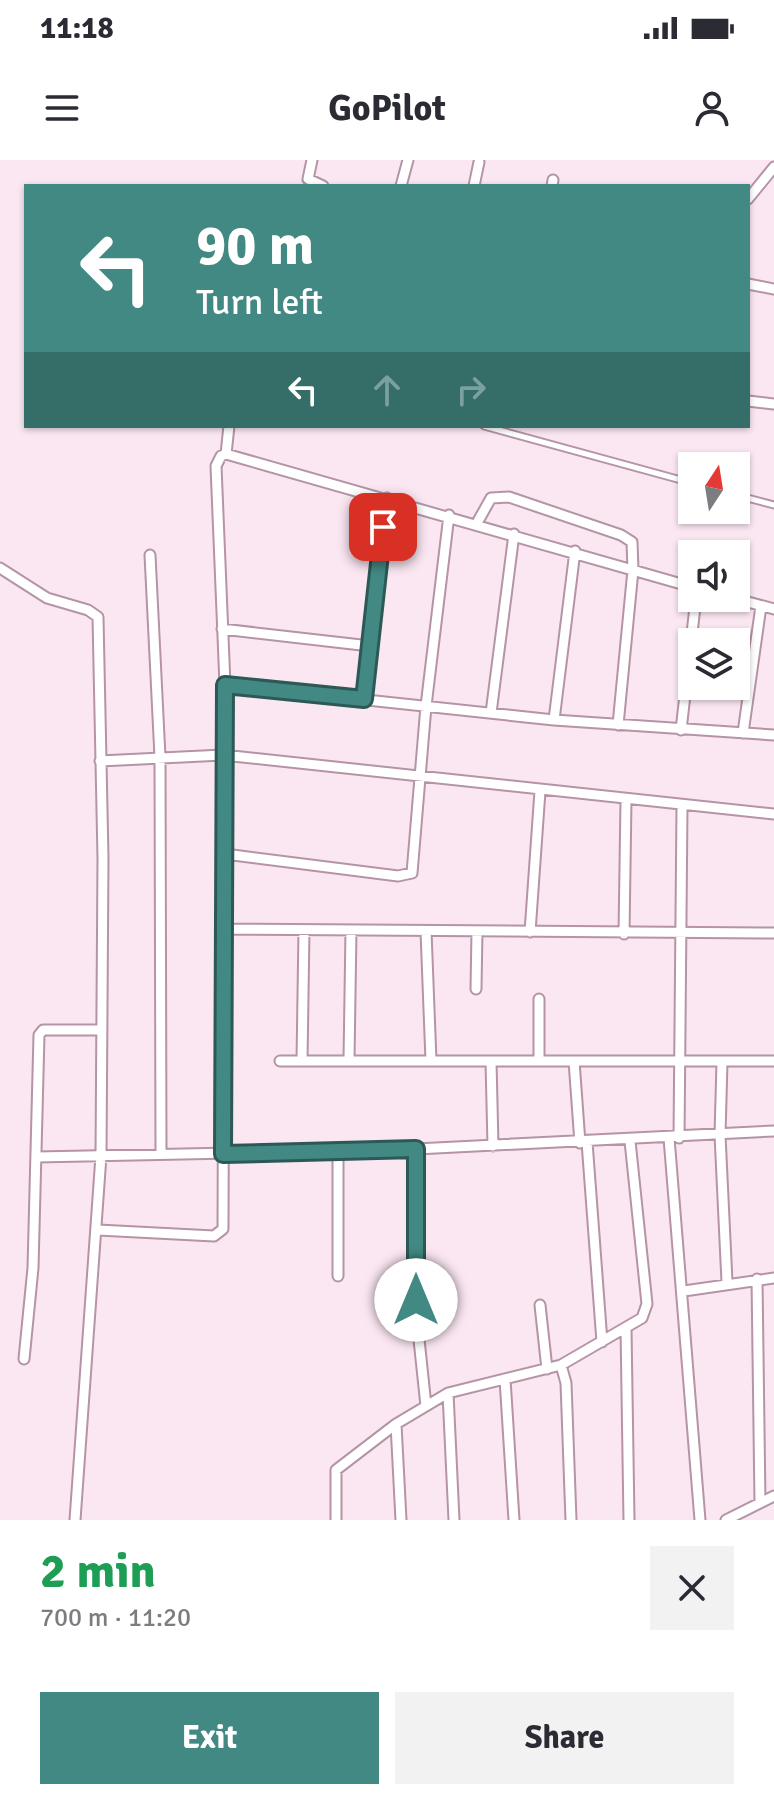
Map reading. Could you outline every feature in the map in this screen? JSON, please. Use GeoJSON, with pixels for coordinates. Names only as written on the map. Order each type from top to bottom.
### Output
{"type":"FeatureCollection","features":[{"type":"Feature","properties":{"kind":"street"},"geometry":{"type":"LineString","coordinates":[[307,182],[312,160]]}},
{"type":"Feature","properties":{"kind":"street"},"geometry":{"type":"LineString","coordinates":[[402,184],[408,160]]}},
{"type":"Feature","properties":{"kind":"street"},"geometry":{"type":"LineString","coordinates":[[474,184],[479,162]]}},
{"type":"Feature","properties":{"kind":"street"},"geometry":{"type":"LineString","coordinates":[[750,197],[774,167]]}},
{"type":"Feature","properties":{"kind":"street"},"geometry":{"type":"LineString","coordinates":[[750,284],[774,289]]}},
{"type":"Feature","properties":{"kind":"street"},"geometry":{"type":"LineString","coordinates":[[750,401],[774,404]]}},
{"type":"Feature","properties":{"kind":"street"},"geometry":{"type":"LineString","coordinates":[[226,454],[229,428]]}},
{"type":"Feature","properties":{"kind":"street"},"geometry":{"type":"LineString","coordinates":[[98,1230],[219,1235],[223,1229],[225,685],[216,466],[221,456],[226,454],[449,515],[678,583]]}},
{"type":"Feature","properties":{"kind":"street"},"geometry":{"type":"LineString","coordinates":[[477,523],[491,498],[509,497],[628,538],[634,548],[633,570],[618,725]]}},
{"type":"Feature","properties":{"kind":"street"},"geometry":{"type":"LineString","coordinates":[[364,699],[387,498]]}},
{"type":"Feature","properties":{"kind":"street"},"geometry":{"type":"LineString","coordinates":[[225,854],[409,874],[413,868],[426,706],[449,515]]}},
{"type":"Feature","properties":{"kind":"street"},"geometry":{"type":"LineString","coordinates":[[491,713],[514,534]]}},
{"type":"Feature","properties":{"kind":"street"},"geometry":{"type":"LineString","coordinates":[[554,720],[575,551]]}},
{"type":"Feature","properties":{"kind":"street"},"geometry":{"type":"LineString","coordinates":[[150,555],[160,757],[161,1153]]}},
{"type":"Feature","properties":{"kind":"street"},"geometry":{"type":"LineString","coordinates":[[0,568],[47,598],[88,610],[98,617],[101,1156],[75,1520]]}},
{"type":"Feature","properties":{"kind":"street"},"geometry":{"type":"LineString","coordinates":[[750,603],[774,609]]}},
{"type":"Feature","properties":{"kind":"street"},"geometry":{"type":"LineString","coordinates":[[743,733],[761,606]]}},
{"type":"Feature","properties":{"kind":"street"},"geometry":{"type":"LineString","coordinates":[[681,730],[694,612]]}},
{"type":"Feature","properties":{"kind":"street"},"geometry":{"type":"LineString","coordinates":[[222,629],[370,646]]}},
{"type":"Feature","properties":{"kind":"street"},"geometry":{"type":"LineString","coordinates":[[225,685],[554,720],[774,735]]}},
{"type":"Feature","properties":{"kind":"street"},"geometry":{"type":"LineString","coordinates":[[100,761],[223,755],[682,807],[774,814]]}},
{"type":"Feature","properties":{"kind":"street"},"geometry":{"type":"LineString","coordinates":[[530,932],[540,791]]}},
{"type":"Feature","properties":{"kind":"street"},"geometry":{"type":"LineString","coordinates":[[624,934],[626,800]]}},
{"type":"Feature","properties":{"kind":"street"},"geometry":{"type":"LineString","coordinates":[[682,807],[680,1062],[674,1138],[700,1520]]}},
{"type":"Feature","properties":{"kind":"street"},"geometry":{"type":"LineString","coordinates":[[224,929],[774,933]]}},
{"type":"Feature","properties":{"kind":"street"},"geometry":{"type":"LineString","coordinates":[[302,1061],[304,930]]}},
{"type":"Feature","properties":{"kind":"street"},"geometry":{"type":"LineString","coordinates":[[349,1060],[351,930]]}},
{"type":"Feature","properties":{"kind":"street"},"geometry":{"type":"LineString","coordinates":[[426,931],[431,1061]]}},
{"type":"Feature","properties":{"kind":"street"},"geometry":{"type":"LineString","coordinates":[[476,989],[477,931]]}},
{"type":"Feature","properties":{"kind":"street"},"geometry":{"type":"LineString","coordinates":[[539,999],[539,1061]]}},
{"type":"Feature","properties":{"kind":"street"},"geometry":{"type":"LineString","coordinates":[[24,1359],[33,1268],[39,1035],[43,1030],[102,1030]]}},
{"type":"Feature","properties":{"kind":"street"},"geometry":{"type":"LineString","coordinates":[[280,1061],[774,1061]]}},
{"type":"Feature","properties":{"kind":"street"},"geometry":{"type":"LineString","coordinates":[[491,1061],[493,1146]]}},
{"type":"Feature","properties":{"kind":"street"},"geometry":{"type":"LineString","coordinates":[[574,1061],[602,1342]]}},
{"type":"Feature","properties":{"kind":"street"},"geometry":{"type":"LineString","coordinates":[[722,1062],[720,1135],[727,1282]]}},
{"type":"Feature","properties":{"kind":"street"},"geometry":{"type":"LineString","coordinates":[[37,1157],[152,1157],[161,1153],[416,1149],[630,1141],[774,1131]]}},
{"type":"Feature","properties":{"kind":"street"},"geometry":{"type":"LineString","coordinates":[[336,1520],[336,1470],[396,1424],[448,1393],[561,1365],[642,1318],[647,1304],[630,1141]]}},
{"type":"Feature","properties":{"kind":"street"},"geometry":{"type":"LineString","coordinates":[[416,1149],[416,1311],[426,1406]]}},
{"type":"Feature","properties":{"kind":"street"},"geometry":{"type":"LineString","coordinates":[[338,1151],[338,1276]]}},
{"type":"Feature","properties":{"kind":"street"},"geometry":{"type":"LineString","coordinates":[[684,1291],[727,1282],[774,1278]]}},
{"type":"Feature","properties":{"kind":"street"},"geometry":{"type":"LineString","coordinates":[[757,1279],[760,1503]]}},
{"type":"Feature","properties":{"kind":"street"},"geometry":{"type":"LineString","coordinates":[[540,1305],[547,1369]]}},
{"type":"Feature","properties":{"kind":"street"},"geometry":{"type":"LineString","coordinates":[[626,1328],[629,1520]]}},
{"type":"Feature","properties":{"kind":"street"},"geometry":{"type":"LineString","coordinates":[[561,1365],[566,1383],[571,1520]]}},
{"type":"Feature","properties":{"kind":"street"},"geometry":{"type":"LineString","coordinates":[[505,1379],[514,1520]]}},
{"type":"Feature","properties":{"kind":"street"},"geometry":{"type":"LineString","coordinates":[[448,1393],[454,1520]]}},
{"type":"Feature","properties":{"kind":"street"},"geometry":{"type":"LineString","coordinates":[[396,1424],[401,1520]]}},
{"type":"Feature","properties":{"kind":"street"},"geometry":{"type":"LineString","coordinates":[[726,1520],[745,1515],[774,1496]]}},
{"type":"Feature","properties":{"kind":"lane"},"geometry":{"type":"LineString","coordinates":[[491,428],[678,479]]}},
{"type":"Feature","properties":{"kind":"lane"},"geometry":{"type":"LineString","coordinates":[[750,499],[774,505]]}},
{"type":"Feature","properties":{"kind":"route"},"geometry":{"type":"LineString","coordinates":[[383,527],[364,699],[225,685],[223,1154],[416,1149],[416,1300]]}}]}
